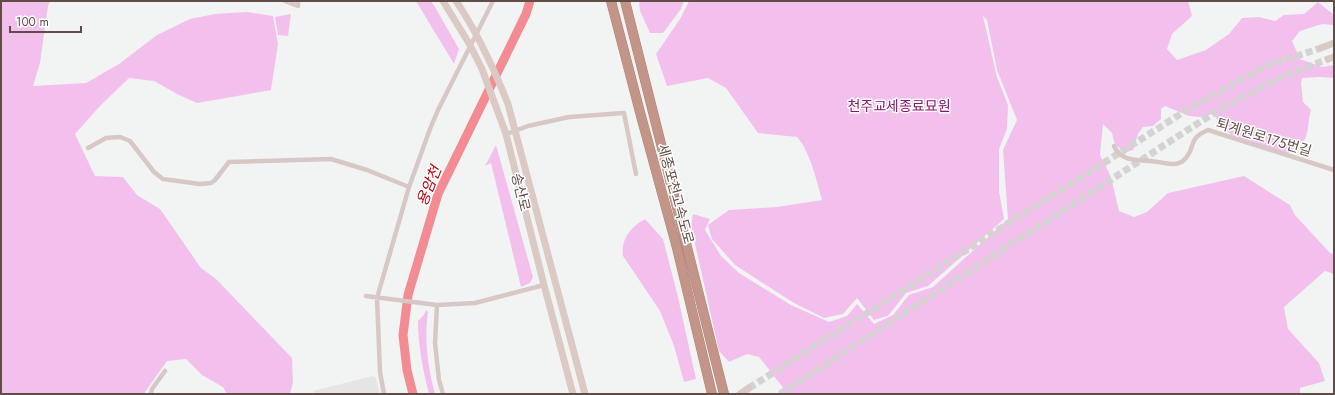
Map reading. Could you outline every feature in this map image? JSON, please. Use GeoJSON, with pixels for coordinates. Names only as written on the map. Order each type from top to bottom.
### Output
{"type":"FeatureCollection","features":[{"type":"Feature","properties":{"kind":"highway","name":"세종포천고속도로"},"geometry":{"type":"LineString","coordinates":[[611,1],[677,248],[711,392]]}},
{"type":"Feature","properties":{"kind":"highway","name":"세종포천고속도로"},"geometry":{"type":"LineString","coordinates":[[625,1],[723,390]]}},
{"type":"Feature","properties":{"kind":"street"},"geometry":{"type":"LineString","coordinates":[[285,1],[298,6],[298,1]]}},
{"type":"Feature","properties":{"kind":"street","name":"송산로"},"geometry":{"type":"LineString","coordinates":[[443,1],[470,45],[482,69],[506,134],[573,394]]}},
{"type":"Feature","properties":{"kind":"street","name":"송산로"},"geometry":{"type":"LineString","coordinates":[[456,1],[491,62],[508,104],[585,394]]}},
{"type":"Feature","properties":{"kind":"street"},"geometry":{"type":"LineString","coordinates":[[384,394],[380,372],[377,298],[409,187],[438,110],[493,1]]}},
{"type":"Feature","properties":{"kind":"street"},"geometry":{"type":"LineString","coordinates":[[1321,48],[1334,43]]}},
{"type":"Feature","properties":{"kind":"street"},"geometry":{"type":"LineString","coordinates":[[506,134],[516,130],[569,117],[624,113],[636,174]]}},
{"type":"Feature","properties":{"kind":"street","name":"퇴계원로175번길"},"geometry":{"type":"LineString","coordinates":[[1114,146],[1117,153],[1132,160],[1178,164],[1184,160],[1190,152],[1194,140],[1198,134],[1208,130],[1334,170]]}},
{"type":"Feature","properties":{"kind":"street"},"geometry":{"type":"LineString","coordinates":[[88,148],[106,138],[120,137],[130,141],[154,172],[163,179],[200,184],[210,183],[215,180],[229,162],[331,159],[367,170],[409,187]]}},
{"type":"Feature","properties":{"kind":"street"},"geometry":{"type":"LineString","coordinates":[[366,296],[437,305],[475,303],[544,285]]}},
{"type":"Feature","properties":{"kind":"street"},"geometry":{"type":"LineString","coordinates":[[437,305],[434,343],[439,380],[443,394]]}},
{"type":"Feature","properties":{"kind":"street"},"geometry":{"type":"LineString","coordinates":[[151,394],[152,389],[165,371]]}},
{"type":"Feature","properties":{"kind":"street"},"geometry":{"type":"LineString","coordinates":[[740,394],[749,388]]}},
{"type":"Feature","properties":{"kind":"shaded area"},"geometry":{"type":"Polygon","coordinates":[[[373,376],[376,378],[380,394],[314,394],[313,391],[373,376]]]}},
{"type":"Feature","properties":{"kind":"green space"},"geometry":{"type":"Polygon","coordinates":[[[1,1],[50,1],[40,63],[33,86],[86,83],[119,64],[157,35],[190,19],[215,14],[247,12],[273,16],[278,44],[271,90],[197,103],[154,81],[129,78],[100,106],[75,134],[95,176],[123,177],[137,195],[160,209],[201,268],[216,279],[292,358],[293,383],[290,394],[227,394],[223,387],[202,375],[186,359],[167,361],[145,394],[1,394],[1,1]]]}},
{"type":"Feature","properties":{"kind":"green space"},"geometry":{"type":"Polygon","coordinates":[[[416,1],[431,1],[435,7],[459,49],[454,64],[416,1]]]}},
{"type":"Feature","properties":{"kind":"green space"},"geometry":{"type":"Polygon","coordinates":[[[639,1],[684,1],[681,9],[663,33],[650,33],[640,11],[639,1]]]}},
{"type":"Feature","properties":{"kind":"green space","name":"천주교세종료묘원"},"geometry":{"type":"Polygon","coordinates":[[[689,1],[1188,1],[1192,16],[1172,34],[1167,49],[1177,60],[1206,50],[1229,34],[1242,18],[1259,17],[1275,21],[1284,15],[1304,14],[1318,2],[1334,15],[1334,25],[1322,24],[1300,31],[1292,41],[1300,59],[1322,67],[1334,65],[1334,78],[1302,78],[1301,83],[1303,102],[1311,110],[1307,133],[1305,139],[1288,154],[1232,136],[1213,114],[1200,117],[1189,116],[1165,106],[1161,109],[1161,119],[1153,126],[1143,127],[1138,134],[1133,150],[1126,152],[1115,145],[1112,133],[1103,124],[1100,155],[1111,177],[1119,211],[1134,217],[1147,212],[1168,193],[1244,176],[1290,205],[1295,215],[1330,253],[1334,254],[1334,274],[1325,271],[1284,307],[1288,329],[1319,363],[1325,381],[1300,388],[1300,394],[788,394],[759,357],[747,354],[729,362],[719,351],[691,226],[693,214],[710,219],[705,230],[721,256],[739,273],[791,305],[829,322],[847,316],[857,304],[874,324],[893,315],[909,295],[933,287],[1008,219],[1003,150],[1017,120],[997,70],[987,20],[983,16],[997,77],[1008,105],[1007,129],[999,149],[999,191],[1004,219],[928,286],[906,293],[888,316],[874,320],[857,298],[843,314],[824,318],[794,303],[735,265],[712,239],[708,225],[729,210],[777,207],[822,200],[806,150],[797,137],[758,133],[726,88],[708,78],[667,86],[656,54],[680,19],[689,1]]]}},
{"type":"Feature","properties":{"kind":"green space"},"geometry":{"type":"Polygon","coordinates":[[[291,14],[288,36],[278,35],[275,17],[291,14]]]}},
{"type":"Feature","properties":{"kind":"green space"},"geometry":{"type":"Polygon","coordinates":[[[496,145],[533,277],[530,283],[521,287],[491,163],[485,166],[496,145]]]}},
{"type":"Feature","properties":{"kind":"green space"},"geometry":{"type":"Polygon","coordinates":[[[645,219],[663,239],[678,297],[696,379],[684,382],[674,346],[660,311],[623,256],[623,244],[625,239],[635,226],[645,219]]]}},
{"type":"Feature","properties":{"kind":"green space"},"geometry":{"type":"Polygon","coordinates":[[[426,310],[428,312],[426,333],[427,353],[435,394],[429,394],[419,340],[418,321],[426,310]]]}},
{"type":"Feature","properties":{"kind":"waterway","name":"용암천"},"geometry":{"type":"LineString","coordinates":[[413,394],[407,370],[403,335],[408,295],[438,194],[526,14],[530,1]]}},
{"type":"Feature","properties":{"kind":"tunnel"},"geometry":{"type":"LineString","coordinates":[[749,388],[1187,110],[1269,65],[1321,48]]}},
{"type":"Feature","properties":{"kind":"tunnel"},"geometry":{"type":"LineString","coordinates":[[780,394],[1220,109],[1282,77],[1328,59]]}}]}
